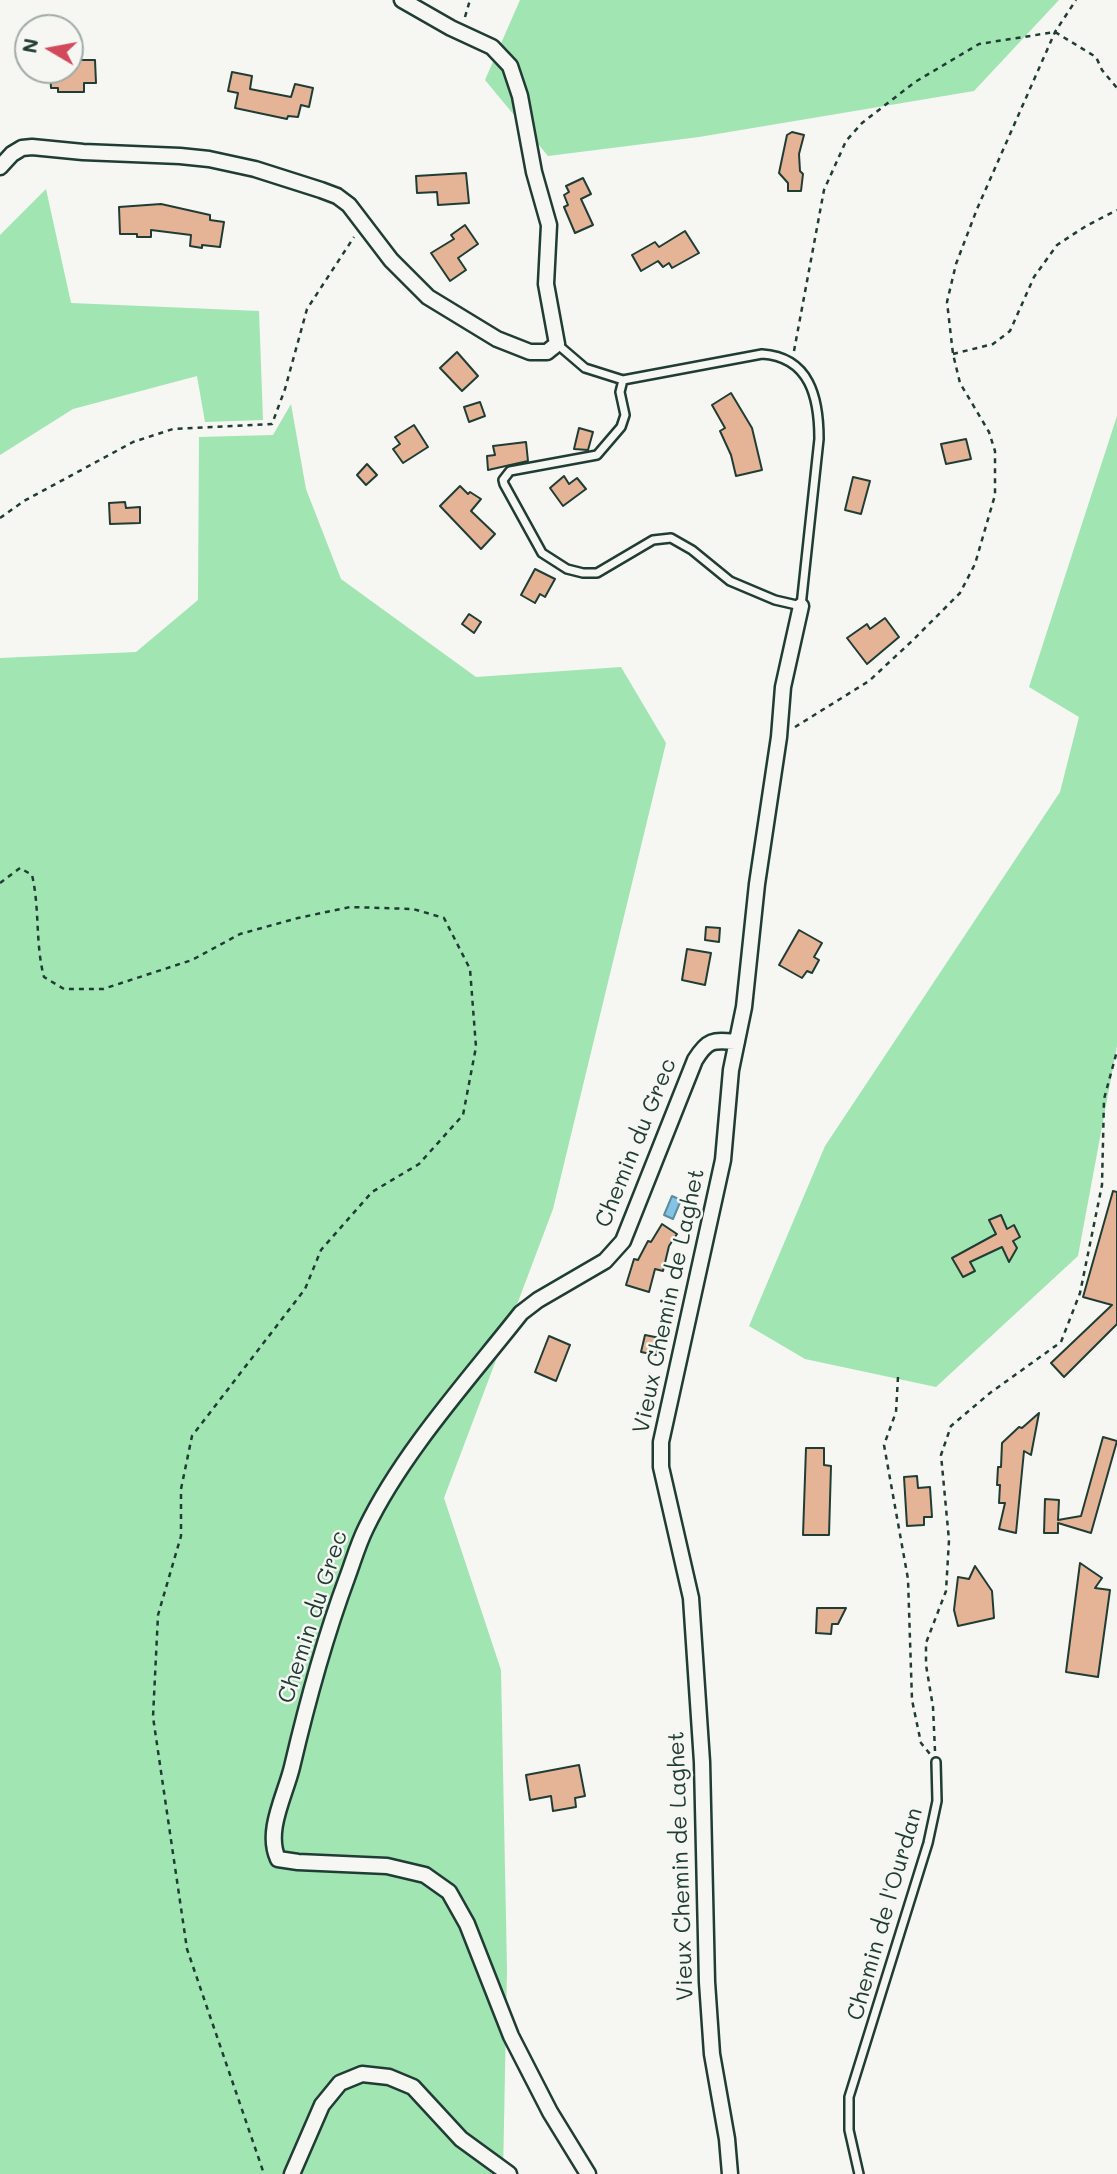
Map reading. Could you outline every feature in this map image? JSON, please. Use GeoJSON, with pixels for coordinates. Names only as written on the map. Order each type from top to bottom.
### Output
{"type":"FeatureCollection","features":[{"type":"Feature","properties":{"kind":"street"},"geometry":{"type":"LineString","coordinates":[[0,167],[12,154],[22,148],[32,147],[209,159],[255,169],[337,196],[364,222],[391,260],[428,297],[497,339],[530,352],[547,352],[558,344],[546,284],[550,225],[534,172],[520,96],[510,66],[492,47],[451,28],[402,0]]}},
{"type":"Feature","properties":{"kind":"street","name":"Vieux Chemin de Laghet"},"geometry":{"type":"LineString","coordinates":[[730,2174],[727,2139],[712,2054],[707,1982],[702,1762],[691,1598],[661,1467],[661,1442],[723,1160],[731,1070],[744,1007],[783,687],[801,606]]}},
{"type":"Feature","properties":{"kind":"street","name":"Chemin du Grec"},"geometry":{"type":"LineString","coordinates":[[588,2174],[550,2112],[511,2036],[467,1924],[449,1892],[425,1874],[387,1866],[278,1859],[272,1846],[310,1693],[334,1613],[365,1529],[397,1472],[521,1313],[538,1300],[606,1261],[622,1241],[695,1060],[704,1046],[714,1040],[737,1042]]}},
{"type":"Feature","properties":{"kind":"street"},"geometry":{"type":"LineString","coordinates":[[292,2174],[322,2105],[340,2082],[362,2074],[389,2077],[413,2087],[461,2139],[509,2174]]}},
{"type":"Feature","properties":{"kind":"lane"},"geometry":{"type":"LineString","coordinates":[[558,344],[585,368],[623,380],[762,354],[777,355],[792,361]]}},
{"type":"Feature","properties":{"kind":"lane","name":"Vieux Chemin de Laghet"},"geometry":{"type":"LineString","coordinates":[[792,361],[806,377],[819,414],[819,439],[801,606]]}},
{"type":"Feature","properties":{"kind":"lane"},"geometry":{"type":"LineString","coordinates":[[623,380],[620,392],[625,415],[621,427],[597,455],[510,471],[503,480],[542,553],[567,569],[597,573],[653,540],[671,538],[692,550],[730,581],[775,600],[801,606]]}},
{"type":"Feature","properties":{"kind":"lane","name":"Chemin de l'Ourdan"},"geometry":{"type":"LineString","coordinates":[[859,2174],[849,2130],[849,2098],[928,1843],[937,1801],[936,1762]]}},
{"type":"Feature","properties":{"kind":"path"},"geometry":{"type":"LineString","coordinates":[[779,737],[869,681],[960,593],[975,564],[995,495],[995,451],[989,432],[960,383],[953,354],[947,302],[956,264],[977,209],[1055,32],[1076,0]]}},
{"type":"Feature","properties":{"kind":"path"},"geometry":{"type":"LineString","coordinates":[[792,361],[824,190],[846,141],[862,123],[915,82],[979,44],[1055,32],[1096,57],[1102,70],[1117,88]]}},
{"type":"Feature","properties":{"kind":"path"},"geometry":{"type":"LineString","coordinates":[[953,354],[993,344],[1010,331],[1034,277],[1057,245],[1117,210]]}},
{"type":"Feature","properties":{"kind":"path"},"geometry":{"type":"LineString","coordinates":[[0,518],[24,501],[133,442],[173,429],[272,424],[285,389],[307,309],[364,222]]}},
{"type":"Feature","properties":{"kind":"path"},"geometry":{"type":"LineString","coordinates":[[0,883],[20,868],[32,875],[37,894],[39,958],[44,977],[64,989],[103,989],[192,960],[240,934],[350,907],[413,909],[444,918],[470,969],[476,1047],[463,1115],[419,1164],[372,1192],[321,1251],[305,1289],[192,1436],[181,1489],[181,1536],[158,1615],[153,1717],[187,1949],[264,2174]]}},
{"type":"Feature","properties":{"kind":"path"},"geometry":{"type":"LineString","coordinates":[[936,1762],[926,1643],[946,1591],[949,1541],[941,1455],[951,1426],[990,1393],[1061,1342],[1080,1293],[1102,1185],[1104,1099],[1117,1051]]}},
{"type":"Feature","properties":{"kind":"path"},"geometry":{"type":"LineString","coordinates":[[898,1377],[896,1412],[884,1445],[908,1579],[912,1700],[921,1743],[936,1762]]}},
{"type":"Feature","properties":{"kind":"green space"},"geometry":{"type":"Polygon","coordinates":[[[520,0],[1059,0],[974,91],[699,137],[548,156],[485,80],[520,0]]]}},
{"type":"Feature","properties":{"kind":"green space"},"geometry":{"type":"Polygon","coordinates":[[[46,189],[71,303],[259,311],[263,420],[205,422],[197,376],[73,409],[0,455],[0,235],[46,189]]]}},
{"type":"Feature","properties":{"kind":"green space"},"geometry":{"type":"Polygon","coordinates":[[[291,404],[306,489],[341,579],[476,677],[621,667],[666,743],[553,1209],[444,1498],[501,1670],[507,1969],[503,2174],[0,2174],[0,658],[136,652],[198,600],[199,437],[273,435],[291,404]]]}},
{"type":"Feature","properties":{"kind":"green space"},"geometry":{"type":"Polygon","coordinates":[[[1117,416],[1117,1046],[1078,1256],[936,1387],[805,1359],[749,1326],[825,1146],[1060,792],[1079,717],[1029,687],[1117,416]]]}},
{"type":"Feature","properties":{"kind":"water"},"geometry":{"type":"Polygon","coordinates":[[[672,1196],[681,1200],[673,1219],[664,1215],[672,1196]]]}},
{"type":"Feature","properties":{"kind":"building"},"geometry":{"type":"Polygon","coordinates":[[[84,60],[95,60],[96,83],[84,83],[84,60]]]}},
{"type":"Feature","properties":{"kind":"building"},"geometry":{"type":"Polygon","coordinates":[[[232,72],[252,76],[250,89],[291,97],[295,84],[313,88],[309,107],[301,105],[298,117],[288,116],[287,119],[235,108],[238,93],[228,91],[232,72]]]}},
{"type":"Feature","properties":{"kind":"building"},"geometry":{"type":"Polygon","coordinates":[[[51,84],[84,84],[84,92],[58,92],[58,88],[51,88],[51,84]]]}},
{"type":"Feature","properties":{"kind":"building"},"geometry":{"type":"Polygon","coordinates":[[[792,132],[804,135],[799,154],[800,171],[803,174],[801,191],[788,191],[788,183],[779,173],[787,135],[792,132]]]}},
{"type":"Feature","properties":{"kind":"building"},"geometry":{"type":"Polygon","coordinates":[[[466,173],[469,203],[438,205],[437,192],[417,193],[416,176],[466,173]]]}},
{"type":"Feature","properties":{"kind":"building"},"geometry":{"type":"Polygon","coordinates":[[[583,178],[591,194],[581,199],[593,225],[575,233],[564,207],[568,205],[564,195],[569,192],[566,186],[583,178]]]}},
{"type":"Feature","properties":{"kind":"building"},"geometry":{"type":"Polygon","coordinates":[[[161,204],[210,215],[210,220],[224,222],[220,247],[190,246],[191,235],[151,230],[151,237],[120,234],[119,207],[161,204]]]}},
{"type":"Feature","properties":{"kind":"building"},"geometry":{"type":"Polygon","coordinates":[[[465,225],[478,244],[458,258],[466,270],[450,281],[431,253],[454,239],[451,235],[465,225]]]}},
{"type":"Feature","properties":{"kind":"building"},"geometry":{"type":"Polygon","coordinates":[[[685,231],[699,253],[672,268],[669,263],[663,267],[658,261],[641,271],[632,255],[655,242],[659,247],[685,231]]]}},
{"type":"Feature","properties":{"kind":"building"},"geometry":{"type":"Polygon","coordinates":[[[457,352],[478,376],[462,391],[440,368],[457,352]]]}},
{"type":"Feature","properties":{"kind":"building"},"geometry":{"type":"Polygon","coordinates":[[[731,393],[752,428],[762,470],[736,476],[731,455],[720,431],[725,428],[712,405],[731,393]]]}},
{"type":"Feature","properties":{"kind":"building"},"geometry":{"type":"Polygon","coordinates":[[[480,402],[485,416],[469,422],[464,407],[480,402]]]}},
{"type":"Feature","properties":{"kind":"building"},"geometry":{"type":"Polygon","coordinates":[[[414,425],[428,447],[403,463],[393,449],[400,444],[395,437],[414,425]]]}},
{"type":"Feature","properties":{"kind":"building"},"geometry":{"type":"Polygon","coordinates":[[[579,428],[593,432],[588,450],[574,449],[579,428]]]}},
{"type":"Feature","properties":{"kind":"building"},"geometry":{"type":"Polygon","coordinates":[[[966,439],[971,459],[946,464],[941,444],[966,439]]]}},
{"type":"Feature","properties":{"kind":"building"},"geometry":{"type":"Polygon","coordinates":[[[526,442],[528,461],[488,470],[487,456],[495,455],[493,446],[526,442]]]}},
{"type":"Feature","properties":{"kind":"building"},"geometry":{"type":"Polygon","coordinates":[[[367,464],[377,475],[366,485],[357,475],[367,464]]]}},
{"type":"Feature","properties":{"kind":"building"},"geometry":{"type":"Polygon","coordinates":[[[564,476],[569,484],[577,478],[586,489],[563,506],[550,488],[564,476]]]}},
{"type":"Feature","properties":{"kind":"building"},"geometry":{"type":"Polygon","coordinates":[[[853,477],[870,481],[861,514],[845,510],[853,477]]]}},
{"type":"Feature","properties":{"kind":"building"},"geometry":{"type":"Polygon","coordinates":[[[460,486],[468,494],[470,492],[481,499],[471,511],[495,534],[481,549],[440,506],[460,486]]]}},
{"type":"Feature","properties":{"kind":"building"},"geometry":{"type":"Polygon","coordinates":[[[125,502],[126,508],[140,507],[140,523],[110,524],[109,503],[125,502]]]}},
{"type":"Feature","properties":{"kind":"building"},"geometry":{"type":"Polygon","coordinates":[[[535,569],[555,579],[545,597],[540,594],[535,603],[521,595],[535,569]]]}},
{"type":"Feature","properties":{"kind":"building"},"geometry":{"type":"Polygon","coordinates":[[[469,614],[481,622],[474,633],[462,624],[469,614]]]}},
{"type":"Feature","properties":{"kind":"building"},"geometry":{"type":"Polygon","coordinates":[[[885,618],[899,637],[867,664],[847,638],[867,624],[870,629],[885,618]]]}},
{"type":"Feature","properties":{"kind":"building"},"geometry":{"type":"Polygon","coordinates":[[[706,927],[720,928],[719,942],[705,940],[706,927]]]}},
{"type":"Feature","properties":{"kind":"building"},"geometry":{"type":"Polygon","coordinates":[[[799,930],[822,943],[814,957],[819,960],[812,973],[807,971],[802,978],[779,965],[799,930]]]}},
{"type":"Feature","properties":{"kind":"building"},"geometry":{"type":"Polygon","coordinates":[[[687,949],[711,953],[705,985],[682,980],[687,949]]]}},
{"type":"Feature","properties":{"kind":"building"},"geometry":{"type":"Polygon","coordinates":[[[1113,1191],[1117,1192],[1117,1324],[1064,1377],[1051,1363],[1112,1305],[1083,1297],[1113,1191]]]}},
{"type":"Feature","properties":{"kind":"building"},"geometry":{"type":"Polygon","coordinates":[[[1001,1215],[1007,1229],[1014,1225],[1020,1237],[1013,1241],[1017,1248],[1009,1262],[1002,1247],[970,1262],[975,1271],[963,1277],[952,1258],[996,1234],[989,1220],[1001,1215]]]}},
{"type":"Feature","properties":{"kind":"building"},"geometry":{"type":"Polygon","coordinates":[[[662,1224],[677,1234],[669,1246],[663,1271],[655,1269],[649,1292],[626,1285],[634,1259],[638,1260],[648,1241],[651,1242],[662,1224]]]}},
{"type":"Feature","properties":{"kind":"building"},"geometry":{"type":"Polygon","coordinates":[[[645,1335],[660,1338],[656,1355],[641,1352],[645,1335]]]}},
{"type":"Feature","properties":{"kind":"building"},"geometry":{"type":"Polygon","coordinates":[[[549,1336],[570,1345],[556,1381],[535,1372],[549,1336]]]}},
{"type":"Feature","properties":{"kind":"building"},"geometry":{"type":"Polygon","coordinates":[[[1039,1413],[1031,1455],[1024,1451],[1016,1533],[999,1529],[1005,1503],[999,1503],[1000,1485],[997,1485],[1002,1443],[1039,1413]]]}},
{"type":"Feature","properties":{"kind":"building"},"geometry":{"type":"Polygon","coordinates":[[[1103,1437],[1117,1441],[1091,1533],[1058,1523],[1058,1533],[1044,1533],[1045,1499],[1059,1500],[1058,1520],[1081,1516],[1103,1437]]]}},
{"type":"Feature","properties":{"kind":"building"},"geometry":{"type":"Polygon","coordinates":[[[806,1448],[824,1448],[824,1465],[831,1466],[829,1535],[803,1535],[806,1448]]]}},
{"type":"Feature","properties":{"kind":"building"},"geometry":{"type":"Polygon","coordinates":[[[917,1476],[918,1488],[930,1487],[932,1517],[924,1517],[924,1525],[907,1526],[904,1477],[917,1476]]]}},
{"type":"Feature","properties":{"kind":"building"},"geometry":{"type":"Polygon","coordinates":[[[1080,1563],[1102,1578],[1095,1588],[1110,1590],[1098,1677],[1066,1672],[1080,1563]]]}},
{"type":"Feature","properties":{"kind":"building"},"geometry":{"type":"Polygon","coordinates":[[[975,1566],[992,1591],[994,1618],[958,1626],[954,1610],[958,1577],[969,1579],[975,1566]]]}},
{"type":"Feature","properties":{"kind":"building"},"geometry":{"type":"Polygon","coordinates":[[[817,1608],[846,1608],[838,1624],[832,1624],[831,1634],[816,1633],[817,1608]]]}},
{"type":"Feature","properties":{"kind":"building"},"geometry":{"type":"Polygon","coordinates":[[[579,1765],[585,1796],[575,1798],[576,1807],[553,1811],[551,1796],[530,1800],[526,1775],[579,1765]]]}}]}
